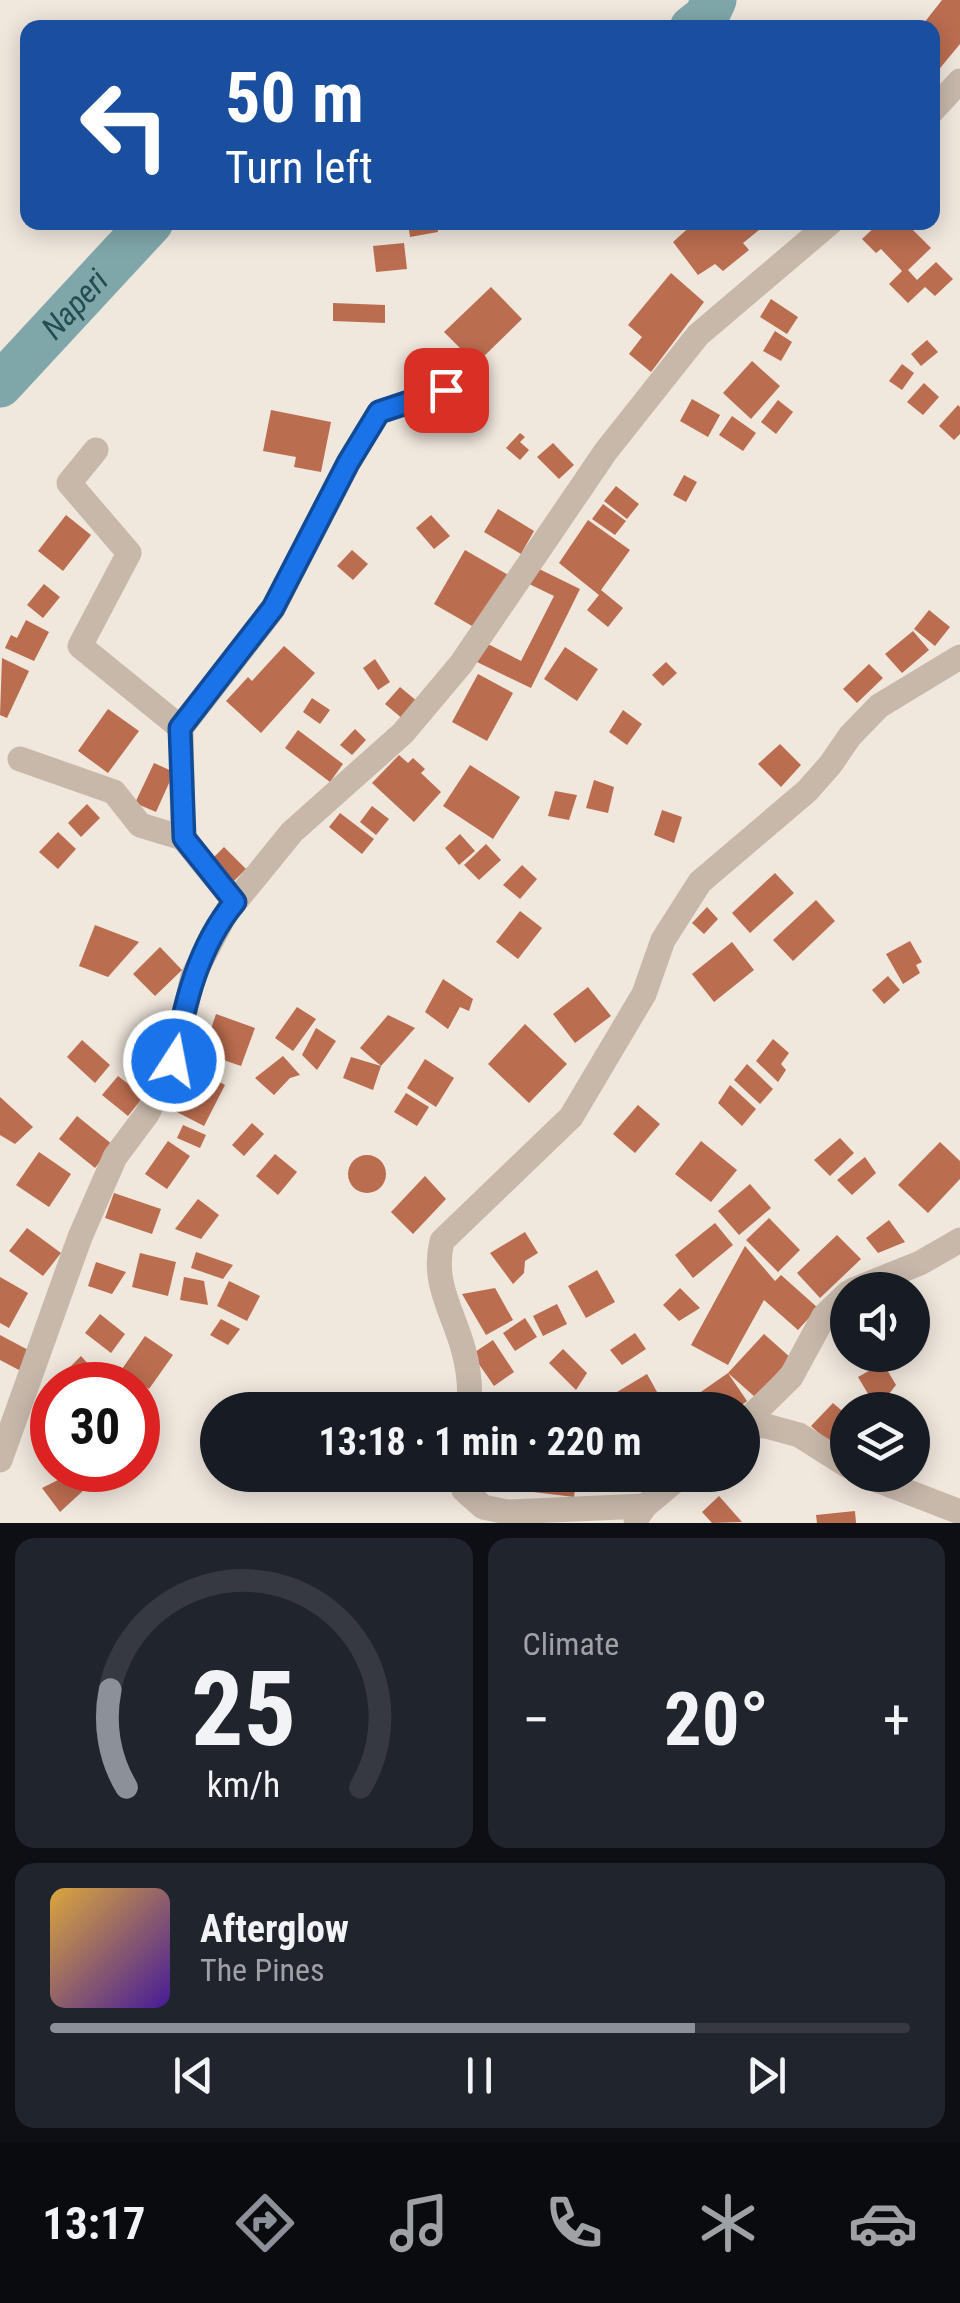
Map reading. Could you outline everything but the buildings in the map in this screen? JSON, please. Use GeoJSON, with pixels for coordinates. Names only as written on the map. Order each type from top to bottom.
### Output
{"type":"FeatureCollection","features":[{"type":"Feature","properties":{"kind":"street"},"geometry":{"type":"LineString","coordinates":[[940,102],[960,81]]}},
{"type":"Feature","properties":{"kind":"street"},"geometry":{"type":"LineString","coordinates":[[0,1460],[80,1237],[115,1158],[148,1114],[174,1061],[193,976],[226,913],[292,832],[403,733],[461,664],[606,451],[698,335],[823,230]]}},
{"type":"Feature","properties":{"kind":"street"},"geometry":{"type":"LineString","coordinates":[[184,838],[180,728],[273,608],[348,463],[379,412],[446,390]]}},
{"type":"Feature","properties":{"kind":"street"},"geometry":{"type":"LineString","coordinates":[[96,450],[69,482],[129,553],[80,646],[180,728]]}},
{"type":"Feature","properties":{"kind":"street"},"geometry":{"type":"LineString","coordinates":[[470,1392],[462,1346],[444,1301],[437,1261],[442,1242],[571,1117],[644,994],[663,940],[700,882],[807,791],[879,706],[960,657]]}},
{"type":"Feature","properties":{"kind":"street"},"geometry":{"type":"LineString","coordinates":[[20,759],[114,792],[140,825],[184,838],[235,902]]}},
{"type":"Feature","properties":{"kind":"street"},"geometry":{"type":"LineString","coordinates":[[898,1272],[960,1240]]}},
{"type":"Feature","properties":{"kind":"street"},"geometry":{"type":"LineString","coordinates":[[760,1407],[791,1377],[830,1309]]}},
{"type":"Feature","properties":{"kind":"street"},"geometry":{"type":"LineString","coordinates":[[760,1426],[799,1435],[830,1455]]}},
{"type":"Feature","properties":{"kind":"street"},"geometry":{"type":"LineString","coordinates":[[466,1492],[483,1507],[507,1512],[639,1515],[664,1492]]}},
{"type":"Feature","properties":{"kind":"street"},"geometry":{"type":"LineString","coordinates":[[908,1492],[960,1512]]}},
{"type":"Feature","properties":{"kind":"waterway","name":"Naperi"},"geometry":{"type":"LineString","coordinates":[[702,20],[714,0]]}},
{"type":"Feature","properties":{"kind":"waterway","name":"Naperi"},"geometry":{"type":"LineString","coordinates":[[0,385],[144,230]]}},
{"type":"Feature","properties":{"kind":"route"},"geometry":{"type":"LineString","coordinates":[[174,1061],[193,976],[235,902],[184,838],[180,728],[273,608],[348,463],[379,412],[446,390]]}}]}
